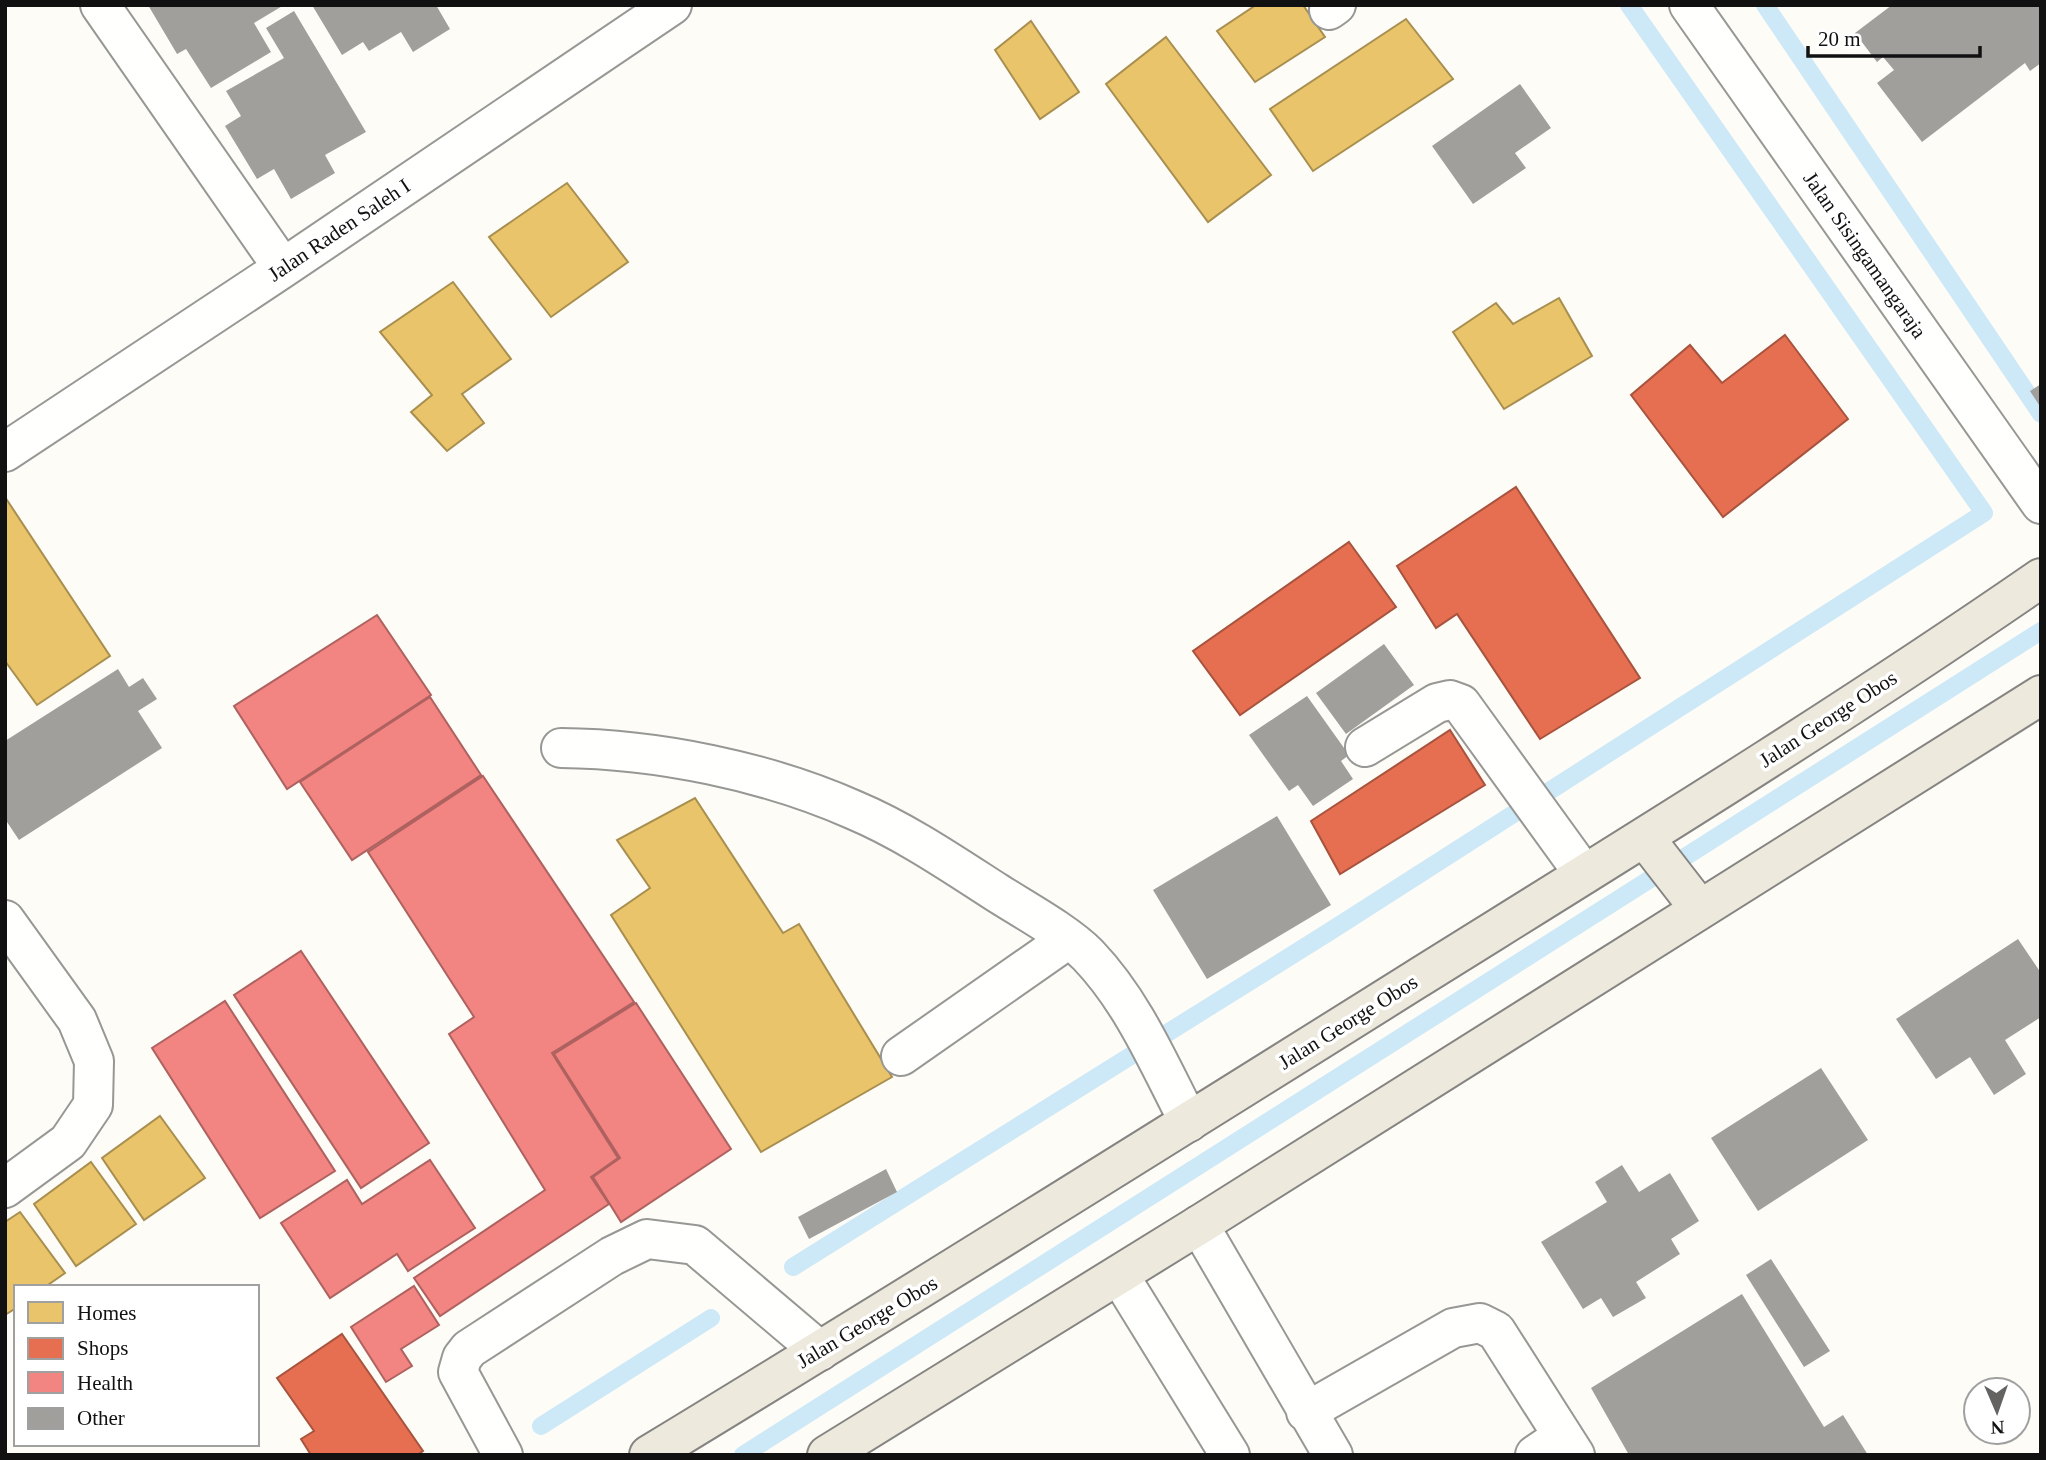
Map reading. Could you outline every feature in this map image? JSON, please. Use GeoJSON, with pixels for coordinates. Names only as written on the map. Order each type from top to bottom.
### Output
{"type":"FeatureCollection","features":[{"type":"Feature","properties":{"kind":"main road","name":"Jalan George Obos"},"geometry":{"type":"LineString","coordinates":[[649,1455],[1644,837],[1957,636],[2041,578]]}},
{"type":"Feature","properties":{"kind":"main road"},"geometry":{"type":"LineString","coordinates":[[827,1455],[1199,1226],[1699,908],[2041,695]]}},
{"type":"Feature","properties":{"kind":"main road"},"geometry":{"type":"LineString","coordinates":[[1644,837],[1699,908]]}},
{"type":"Feature","properties":{"kind":"street"},"geometry":{"type":"LineString","coordinates":[[100,5],[284,268]]}},
{"type":"Feature","properties":{"kind":"street","name":"Jalan Raden Saleh I"},"geometry":{"type":"LineString","coordinates":[[5,452],[284,268],[672,5]]}},
{"type":"Feature","properties":{"kind":"street","name":"Jalan Sisingamangaraja"},"geometry":{"type":"LineString","coordinates":[[1689,5],[2041,504]]}},
{"type":"Feature","properties":{"kind":"street"},"geometry":{"type":"LineString","coordinates":[[1365,747],[1437,703],[1450,700],[1461,704],[1584,874]]}},
{"type":"Feature","properties":{"kind":"street"},"geometry":{"type":"LineString","coordinates":[[561,748],[608,748],[699,762],[792,787],[855,810],[933,852],[1087,954],[1129,1007],[1189,1122]]}},
{"type":"Feature","properties":{"kind":"street"},"geometry":{"type":"LineString","coordinates":[[5,920],[77,1020],[94,1061],[93,1105],[68,1142],[5,1188]]}},
{"type":"Feature","properties":{"kind":"street"},"geometry":{"type":"LineString","coordinates":[[901,1056],[1067,940]]}},
{"type":"Feature","properties":{"kind":"street"},"geometry":{"type":"LineString","coordinates":[[1199,1226],[1333,1455]]}},
{"type":"Feature","properties":{"kind":"street"},"geometry":{"type":"LineString","coordinates":[[503,1455],[458,1372],[462,1358],[469,1349],[595,1267],[647,1239],[695,1245],[820,1351]]}},
{"type":"Feature","properties":{"kind":"street"},"geometry":{"type":"LineString","coordinates":[[1119,1275],[1230,1455]]}},
{"type":"Feature","properties":{"kind":"street"},"geometry":{"type":"LineString","coordinates":[[1306,1412],[1453,1328],[1480,1324],[1496,1331],[1558,1449]]}},
{"type":"Feature","properties":{"kind":"building: Homes"},"geometry":{"type":"Polygon","coordinates":[[[1256,5],[1303,5],[1325,37],[1255,82],[1217,31],[1256,5]]]}},
{"type":"Feature","properties":{"kind":"building: Homes"},"geometry":{"type":"Polygon","coordinates":[[[1406,19],[1453,79],[1313,171],[1270,109],[1406,19]]]}},
{"type":"Feature","properties":{"kind":"building: Homes"},"geometry":{"type":"Polygon","coordinates":[[[1031,21],[1079,92],[1040,119],[995,50],[1031,21]]]}},
{"type":"Feature","properties":{"kind":"building: Homes"},"geometry":{"type":"Polygon","coordinates":[[[1166,37],[1271,175],[1208,222],[1106,84],[1166,37]]]}},
{"type":"Feature","properties":{"kind":"building: Homes"},"geometry":{"type":"Polygon","coordinates":[[[567,183],[628,262],[551,317],[489,237],[567,183]]]}},
{"type":"Feature","properties":{"kind":"building: Homes"},"geometry":{"type":"Polygon","coordinates":[[[453,282],[511,359],[462,394],[484,423],[447,451],[411,412],[432,395],[380,332],[453,282]]]}},
{"type":"Feature","properties":{"kind":"building: Homes"},"geometry":{"type":"Polygon","coordinates":[[[1559,298],[1592,356],[1504,409],[1453,332],[1496,303],[1513,324],[1559,298]]]}},
{"type":"Feature","properties":{"kind":"building: Homes"},"geometry":{"type":"Polygon","coordinates":[[[5,497],[110,656],[37,705],[5,661],[5,497]]]}},
{"type":"Feature","properties":{"kind":"building: Homes"},"geometry":{"type":"Polygon","coordinates":[[[695,798],[783,933],[799,924],[892,1077],[761,1152],[611,915],[650,888],[617,840],[695,798]]]}},
{"type":"Feature","properties":{"kind":"building: Homes"},"geometry":{"type":"Polygon","coordinates":[[[160,1116],[205,1178],[144,1220],[102,1158],[160,1116]]]}},
{"type":"Feature","properties":{"kind":"building: Homes"},"geometry":{"type":"Polygon","coordinates":[[[91,1162],[136,1224],[76,1266],[34,1204],[91,1162]]]}},
{"type":"Feature","properties":{"kind":"building: Homes"},"geometry":{"type":"Polygon","coordinates":[[[20,1212],[65,1273],[48,1285],[14,1285],[14,1309],[5,1315],[5,1222],[20,1212]]]}},
{"type":"Feature","properties":{"kind":"building: Shops"},"geometry":{"type":"Polygon","coordinates":[[[1785,335],[1848,419],[1723,517],[1631,395],[1690,345],[1722,383],[1785,335]]]}},
{"type":"Feature","properties":{"kind":"building: Shops"},"geometry":{"type":"Polygon","coordinates":[[[1516,487],[1640,678],[1540,739],[1457,614],[1436,628],[1397,566],[1516,487]]]}},
{"type":"Feature","properties":{"kind":"building: Shops"},"geometry":{"type":"Polygon","coordinates":[[[1349,542],[1396,607],[1240,715],[1193,651],[1349,542]]]}},
{"type":"Feature","properties":{"kind":"building: Shops"},"geometry":{"type":"Polygon","coordinates":[[[1450,730],[1485,785],[1340,874],[1311,821],[1450,730]]]}},
{"type":"Feature","properties":{"kind":"building: Shops"},"geometry":{"type":"Polygon","coordinates":[[[342,1334],[423,1451],[417,1455],[311,1455],[301,1439],[314,1431],[277,1378],[342,1334]]]}},
{"type":"Feature","properties":{"kind":"building: Health"},"geometry":{"type":"Polygon","coordinates":[[[377,615],[431,695],[287,789],[234,706],[377,615]]]}},
{"type":"Feature","properties":{"kind":"building: Health"},"geometry":{"type":"Polygon","coordinates":[[[430,697],[481,775],[352,860],[300,782],[430,697]]]}},
{"type":"Feature","properties":{"kind":"building: Health"},"geometry":{"type":"Polygon","coordinates":[[[483,776],[634,1002],[552,1053],[618,1158],[591,1177],[609,1204],[440,1316],[414,1278],[545,1190],[449,1034],[474,1017],[368,852],[483,776]]]}},
{"type":"Feature","properties":{"kind":"building: Health"},"geometry":{"type":"Polygon","coordinates":[[[301,951],[429,1143],[361,1188],[234,995],[301,951]]]}},
{"type":"Feature","properties":{"kind":"building: Health"},"geometry":{"type":"Polygon","coordinates":[[[225,1001],[335,1171],[260,1218],[152,1048],[225,1001]]]}},
{"type":"Feature","properties":{"kind":"building: Health"},"geometry":{"type":"Polygon","coordinates":[[[636,1003],[731,1149],[621,1222],[593,1177],[620,1158],[554,1054],[636,1003]]]}},
{"type":"Feature","properties":{"kind":"building: Health"},"geometry":{"type":"Polygon","coordinates":[[[430,1160],[475,1228],[408,1271],[397,1254],[330,1298],[281,1223],[347,1180],[362,1204],[430,1160]]]}},
{"type":"Feature","properties":{"kind":"building: Health"},"geometry":{"type":"Polygon","coordinates":[[[414,1286],[439,1325],[401,1349],[412,1366],[386,1382],[351,1327],[414,1286]]]}},
{"type":"Feature","properties":{"kind":"building: Other"},"geometry":{"type":"Polygon","coordinates":[[[148,5],[284,5],[254,23],[271,52],[211,88],[186,49],[177,54],[148,5]]]}},
{"type":"Feature","properties":{"kind":"building: Other"},"geometry":{"type":"Polygon","coordinates":[[[312,5],[436,5],[450,29],[413,52],[401,32],[369,51],[363,42],[342,55],[312,5]]]}},
{"type":"Feature","properties":{"kind":"building: Other"},"geometry":{"type":"Polygon","coordinates":[[[1892,5],[2041,5],[2041,63],[2030,71],[2025,63],[1922,142],[1877,83],[1894,70],[1883,57],[1877,62],[1855,33],[1892,5]]]}},
{"type":"Feature","properties":{"kind":"building: Other"},"geometry":{"type":"Polygon","coordinates":[[[294,11],[366,132],[325,155],[335,173],[291,199],[274,169],[257,179],[225,126],[241,116],[226,91],[284,58],[266,28],[294,11]]]}},
{"type":"Feature","properties":{"kind":"building: Other"},"geometry":{"type":"Polygon","coordinates":[[[1520,84],[1551,128],[1515,153],[1526,168],[1473,204],[1432,146],[1520,84]]]}},
{"type":"Feature","properties":{"kind":"building: Other"},"geometry":{"type":"Polygon","coordinates":[[[2041,384],[2041,408],[2030,391],[2041,384]]]}},
{"type":"Feature","properties":{"kind":"building: Other"},"geometry":{"type":"Polygon","coordinates":[[[1384,644],[1414,685],[1346,734],[1316,693],[1384,644]]]}},
{"type":"Feature","properties":{"kind":"building: Other"},"geometry":{"type":"Polygon","coordinates":[[[118,669],[129,687],[143,678],[157,699],[138,711],[162,748],[19,840],[5,819],[5,741],[118,669]]]}},
{"type":"Feature","properties":{"kind":"building: Other"},"geometry":{"type":"Polygon","coordinates":[[[1307,696],[1349,755],[1341,761],[1353,779],[1313,806],[1298,785],[1289,791],[1249,735],[1307,696]]]}},
{"type":"Feature","properties":{"kind":"building: Other"},"geometry":{"type":"Polygon","coordinates":[[[1277,816],[1331,905],[1207,979],[1153,890],[1277,816]]]}},
{"type":"Feature","properties":{"kind":"building: Other"},"geometry":{"type":"Polygon","coordinates":[[[2018,939],[2041,973],[2041,1017],[2005,1040],[2026,1074],[1994,1095],[1970,1057],[1936,1079],[1896,1019],[2018,939]]]}},
{"type":"Feature","properties":{"kind":"building: Other"},"geometry":{"type":"Polygon","coordinates":[[[1821,1068],[1868,1140],[1758,1211],[1711,1138],[1821,1068]]]}},
{"type":"Feature","properties":{"kind":"building: Other"},"geometry":{"type":"Polygon","coordinates":[[[1622,1165],[1639,1192],[1670,1173],[1699,1221],[1671,1239],[1680,1254],[1636,1282],[1646,1298],[1613,1317],[1601,1298],[1583,1309],[1541,1242],[1607,1202],[1595,1182],[1622,1165]]]}},
{"type":"Feature","properties":{"kind":"building: Other"},"geometry":{"type":"Polygon","coordinates":[[[886,1169],[897,1192],[809,1239],[798,1217],[886,1169]]]}},
{"type":"Feature","properties":{"kind":"building: Other"},"geometry":{"type":"Polygon","coordinates":[[[1771,1259],[1830,1351],[1804,1367],[1746,1275],[1771,1259]]]}},
{"type":"Feature","properties":{"kind":"building: Other"},"geometry":{"type":"Polygon","coordinates":[[[1742,1294],[1824,1427],[1843,1415],[1868,1455],[1629,1455],[1591,1388],[1742,1294]]]}},
{"type":"Feature","properties":{"kind":"waterway"},"geometry":{"type":"LineString","coordinates":[[793,1267],[1332,930],[1984,513],[1629,5]]}},
{"type":"Feature","properties":{"kind":"waterway"},"geometry":{"type":"LineString","coordinates":[[1765,5],[2041,414]]}},
{"type":"Feature","properties":{"kind":"waterway"},"geometry":{"type":"LineString","coordinates":[[743,1455],[2041,631]]}},
{"type":"Feature","properties":{"kind":"waterway"},"geometry":{"type":"LineString","coordinates":[[541,1426],[711,1318]]}}]}
